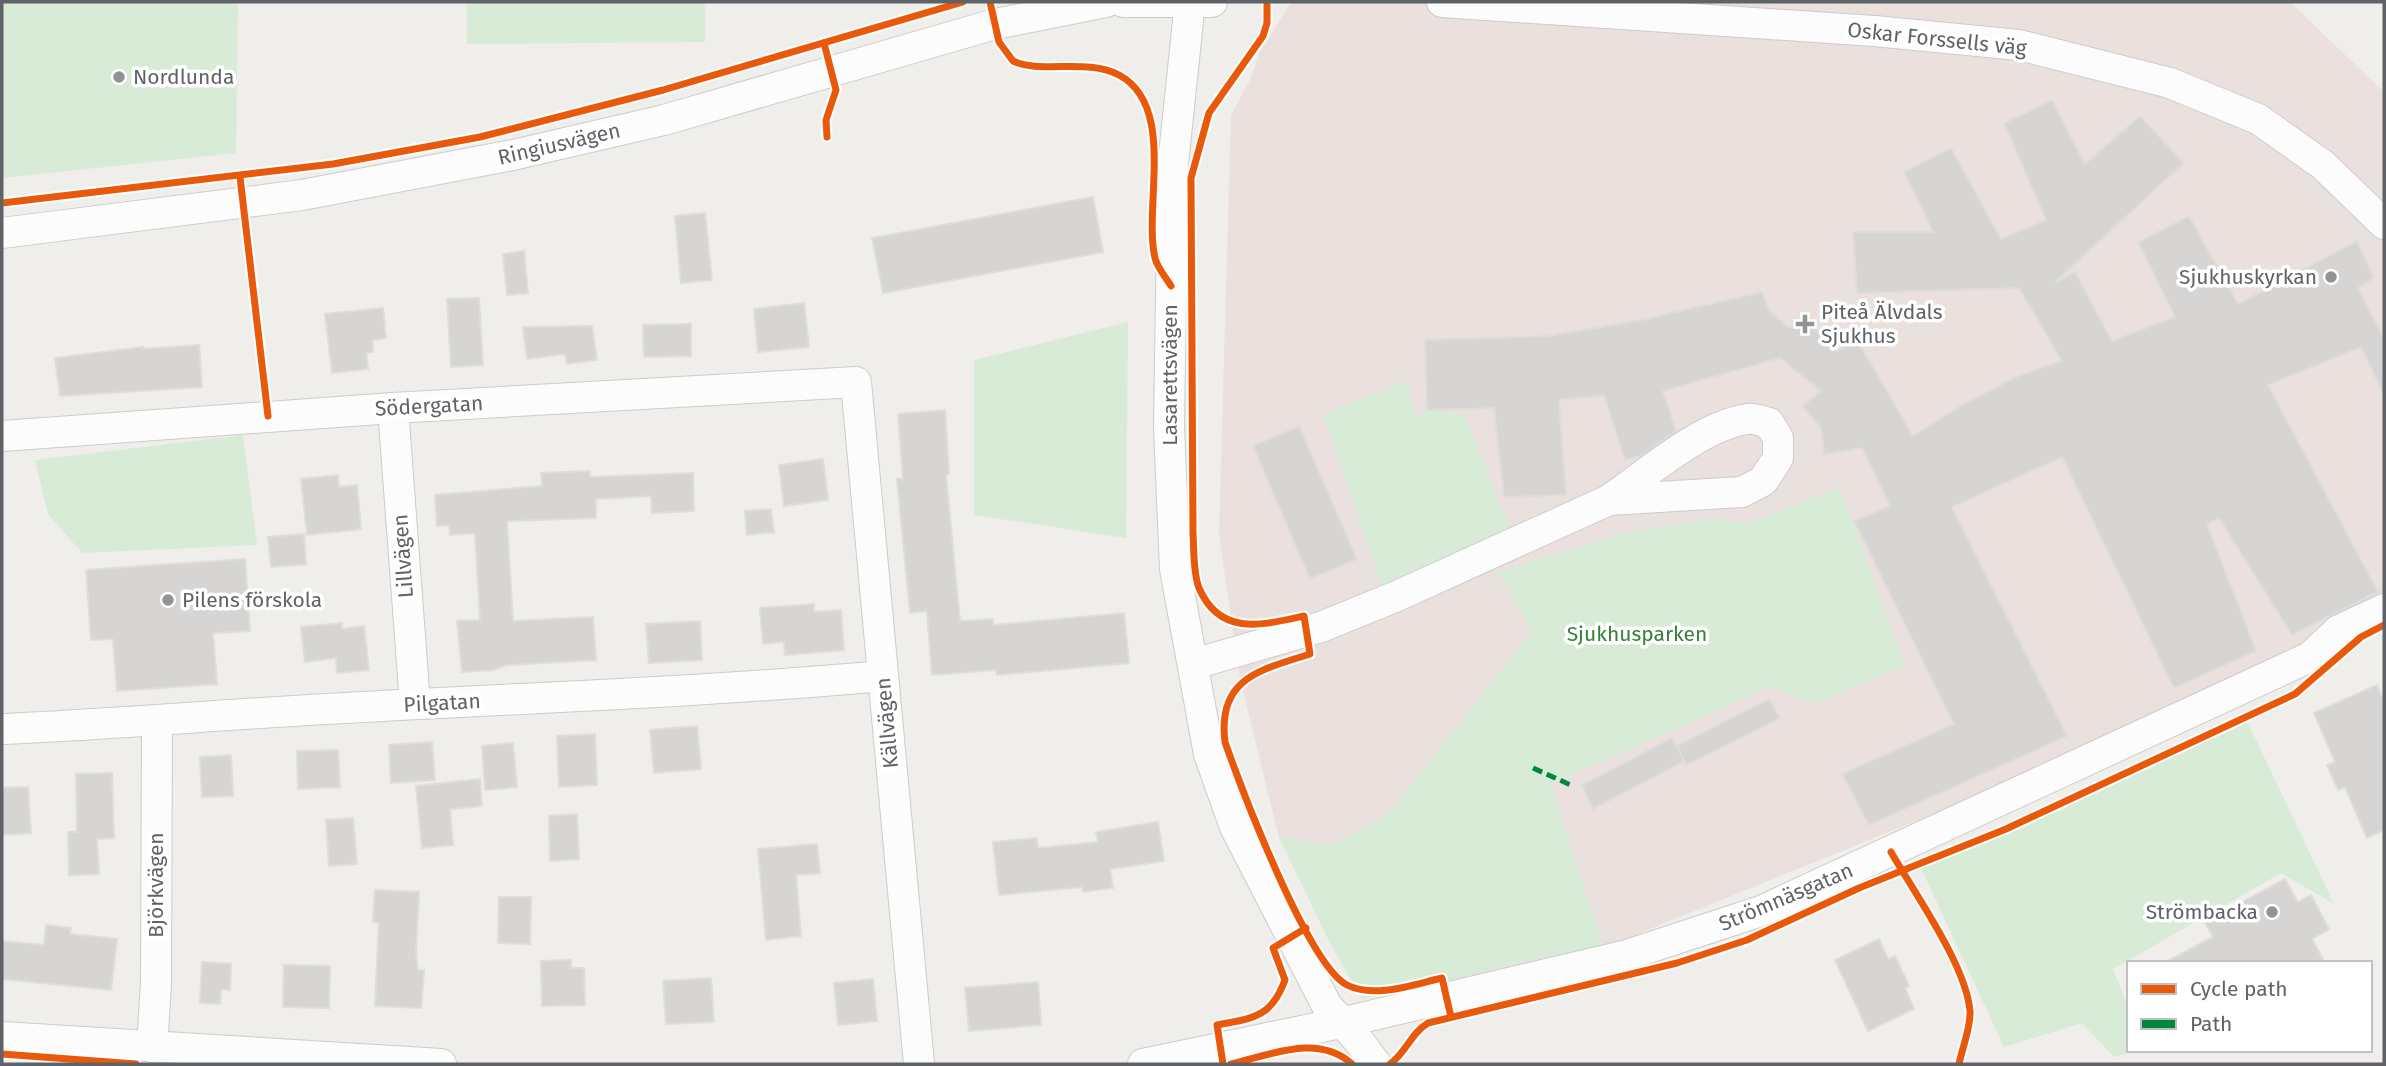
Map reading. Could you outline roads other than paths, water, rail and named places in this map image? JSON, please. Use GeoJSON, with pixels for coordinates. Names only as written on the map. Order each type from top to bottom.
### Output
{"type":"FeatureCollection","features":[{"type":"Feature","properties":{"kind":"street","name":"Ringiusvägen"},"geometry":{"type":"LineString","coordinates":[[2,233],[302,195],[513,155],[664,120],[995,24],[1106,2]]}},
{"type":"Feature","properties":{"kind":"street"},"geometry":{"type":"LineString","coordinates":[[1123,2],[1197,2]]}},
{"type":"Feature","properties":{"kind":"street","name":"Lasarettsvägen"},"geometry":{"type":"LineString","coordinates":[[1197,2],[1173,164],[1169,426],[1175,569],[1209,754],[1235,827],[1310,976],[1340,1023],[1358,1040],[1376,1064]]}},
{"type":"Feature","properties":{"kind":"street","name":"Oskar Forssells väg"},"geometry":{"type":"LineString","coordinates":[[1441,2],[1765,23],[2019,45],[2170,83],[2258,119],[2323,165],[2384,224]]}},
{"type":"Feature","properties":{"kind":"street","name":"Södergatan"},"geometry":{"type":"LineString","coordinates":[[2,436],[393,408],[856,382]]}},
{"type":"Feature","properties":{"kind":"street","name":"Källvägen"},"geometry":{"type":"LineString","coordinates":[[856,382],[919,1064]]}},
{"type":"Feature","properties":{"kind":"street","name":"Lillvägen"},"geometry":{"type":"LineString","coordinates":[[393,408],[415,704]]}},
{"type":"Feature","properties":{"kind":"street"},"geometry":{"type":"LineString","coordinates":[[1194,664],[1334,622],[1458,569],[1609,500],[1686,447],[1721,428],[1750,418],[1769,423],[1778,438],[1778,458],[1763,481],[1742,492],[1609,500]]}},
{"type":"Feature","properties":{"kind":"street","name":"Strömnäsgatan"},"geometry":{"type":"LineString","coordinates":[[1143,1064],[1340,1023],[1627,955],[1760,911],[2310,657],[2339,630],[2384,609]]}},
{"type":"Feature","properties":{"kind":"street","name":"Pilgatan"},"geometry":{"type":"LineString","coordinates":[[2,729],[157,722],[415,704],[751,688],[883,676]]}},
{"type":"Feature","properties":{"kind":"street","name":"Björkvägen"},"geometry":{"type":"LineString","coordinates":[[152,1047],[156,984],[157,722]]}},
{"type":"Feature","properties":{"kind":"street"},"geometry":{"type":"LineString","coordinates":[[2,1037],[441,1064]]}},
{"type":"Feature","properties":{"kind":"place","name":"Nordlunda"},"geometry":{"type":"Point","coordinates":[119,77]}},
{"type":"Feature","properties":{"kind":"place","name":"Sjukhuskyrkan"},"geometry":{"type":"Point","coordinates":[2331,277]}},
{"type":"Feature","properties":{"kind":"place","name":"Piteå Älvdals Sjukhus"},"geometry":{"type":"Point","coordinates":[1805,324]}},
{"type":"Feature","properties":{"kind":"place","name":"Pilens förskola"},"geometry":{"type":"Point","coordinates":[168,600]}},
{"type":"Feature","properties":{"kind":"place","name":"Strömbacka"},"geometry":{"type":"Point","coordinates":[2272,912]}},
{"type":"Feature","properties":{"kind":"park label","name":"Sjukhusparken"},"geometry":{"type":"Point","coordinates":[1637,634]}}]}
